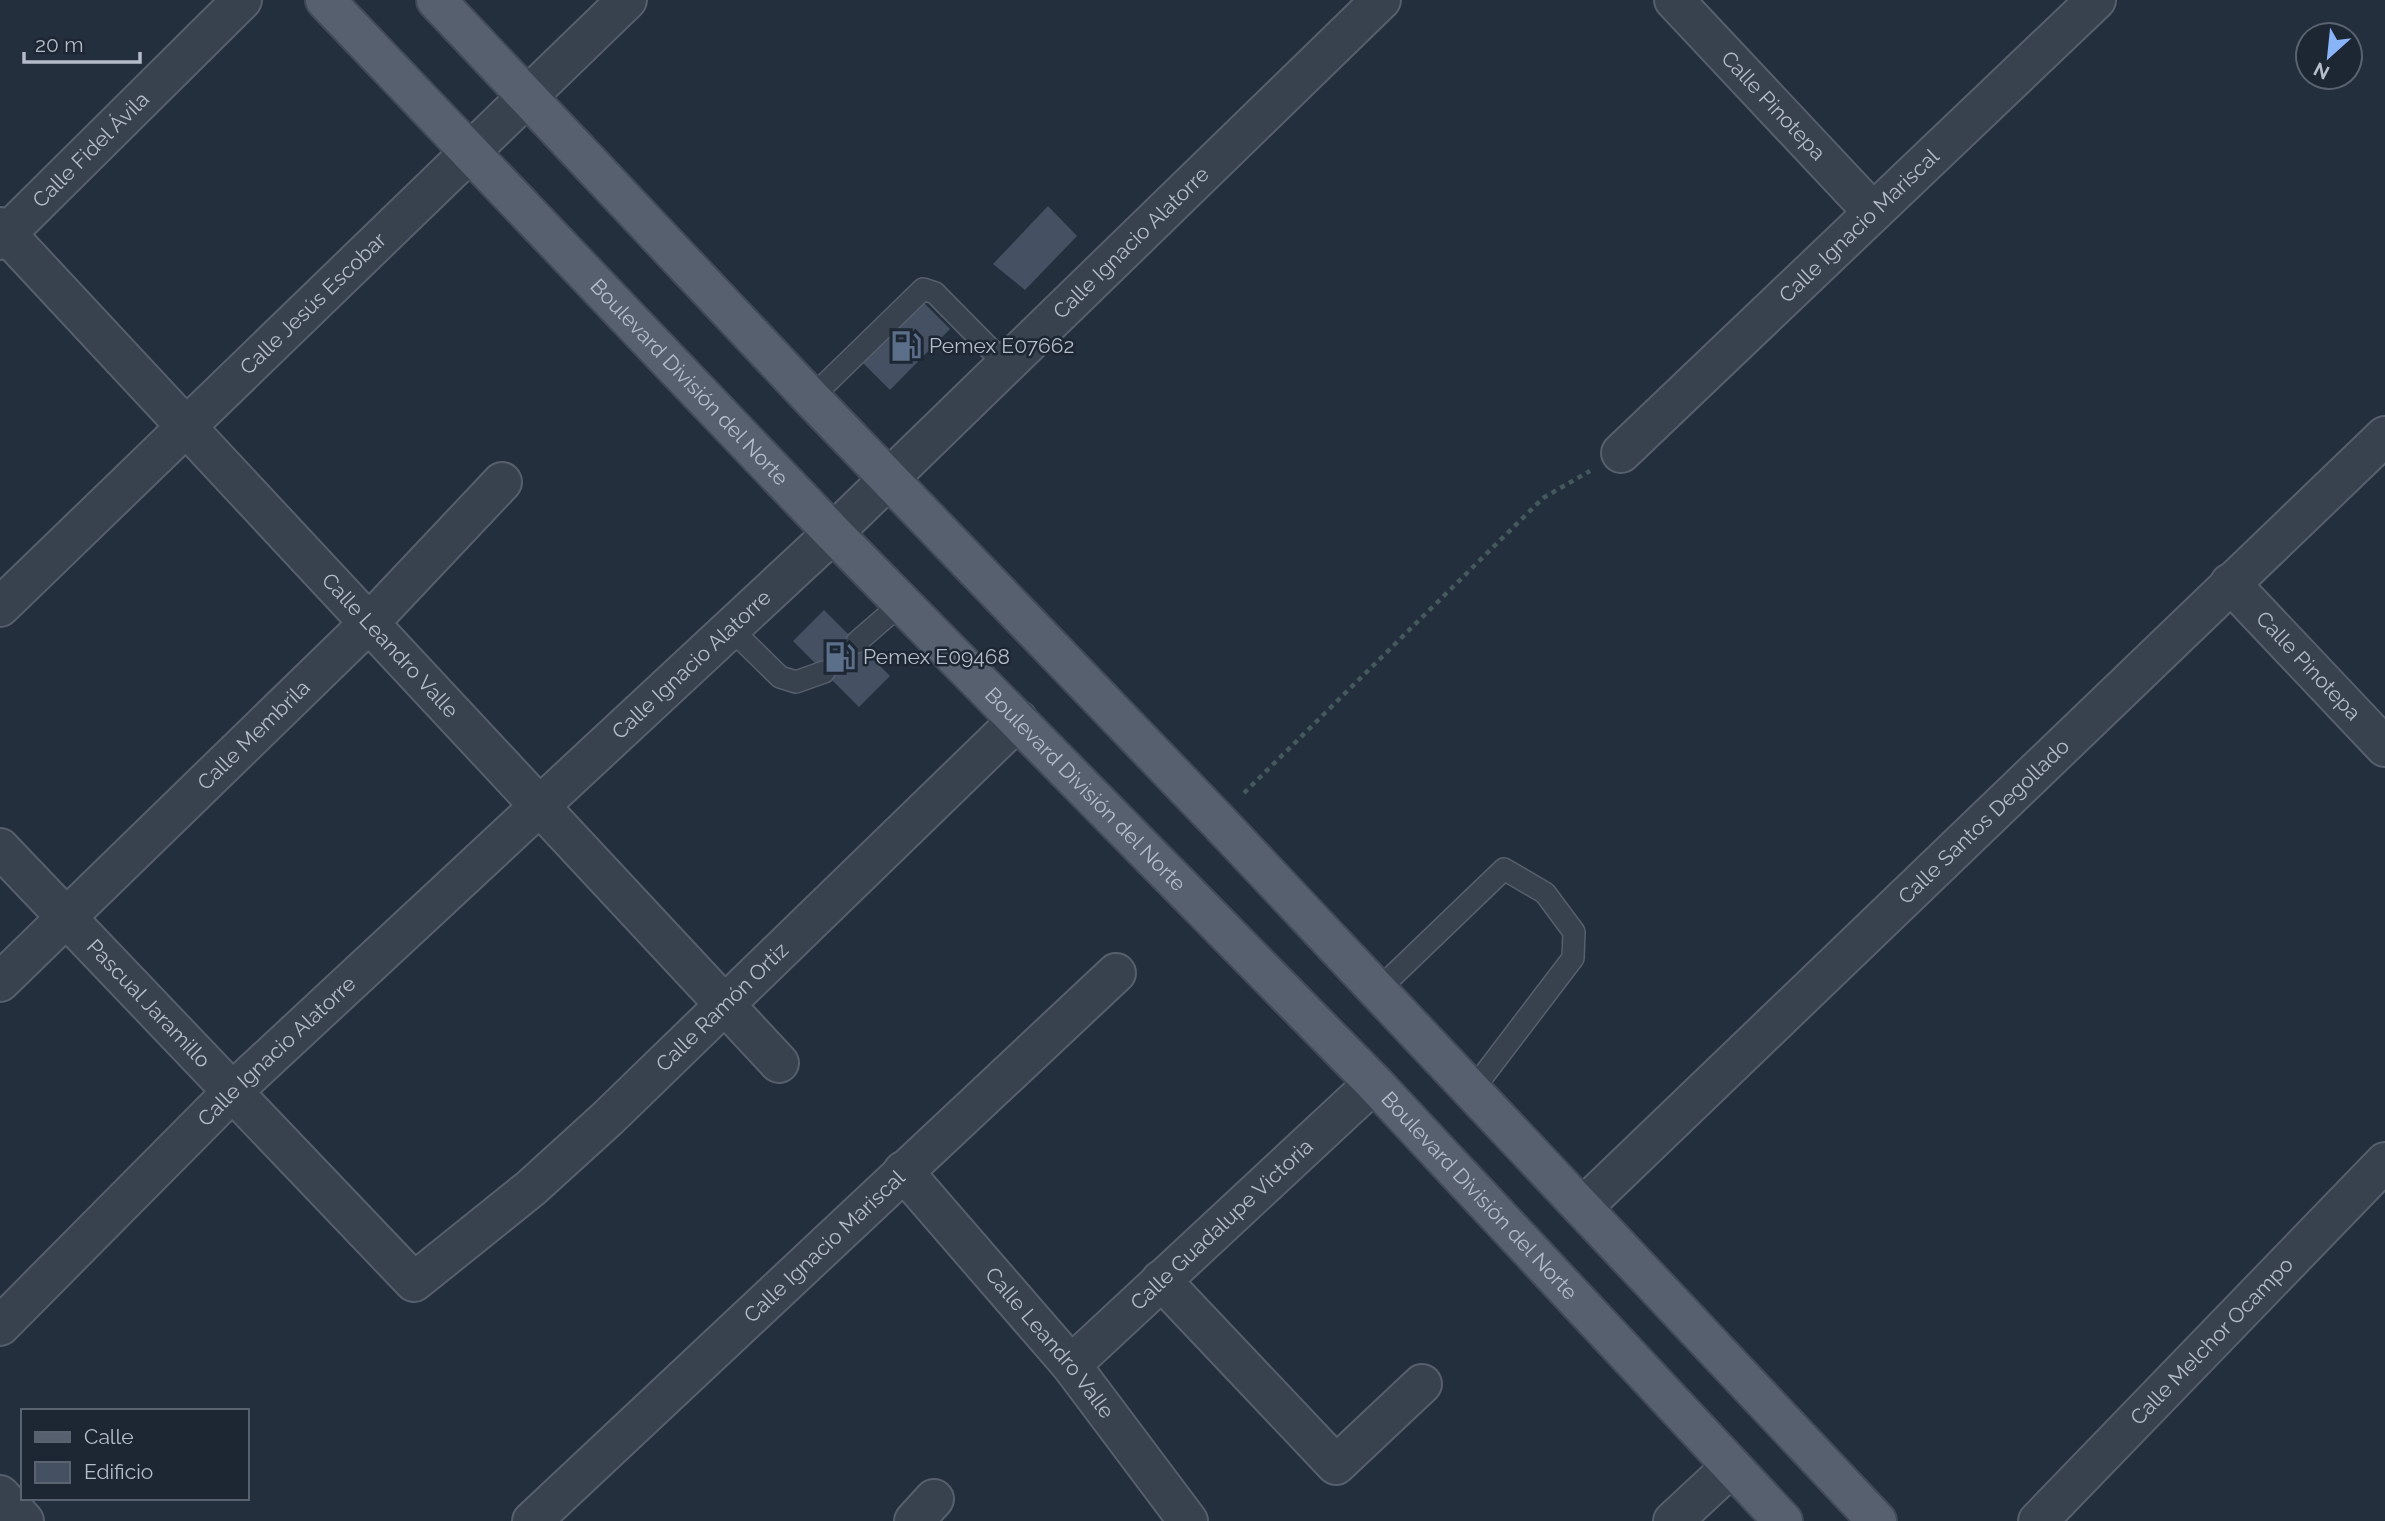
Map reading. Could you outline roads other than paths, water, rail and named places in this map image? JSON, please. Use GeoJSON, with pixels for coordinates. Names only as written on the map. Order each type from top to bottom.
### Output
{"type":"FeatureCollection","features":[{"type":"Feature","properties":{"kind":"main road","name":"Boulevard División del Norte"},"geometry":{"type":"LineString","coordinates":[[325,0],[833,533],[1374,1083],[1783,1521]]}},
{"type":"Feature","properties":{"kind":"main road"},"geometry":{"type":"LineString","coordinates":[[436,0],[811,398],[1217,820],[1877,1521]]}},
{"type":"Feature","properties":{"kind":"street","name":"Calle Fidel Ávila"},"geometry":{"type":"LineString","coordinates":[[2,233],[242,0]]}},
{"type":"Feature","properties":{"kind":"street","name":"Calle Jesús Escobar"},"geometry":{"type":"LineString","coordinates":[[0,607],[627,0]]}},
{"type":"Feature","properties":{"kind":"street","name":"Calle Ignacio Alatorre"},"geometry":{"type":"LineString","coordinates":[[0,1326],[231,1093],[833,533],[1381,0]]}},
{"type":"Feature","properties":{"kind":"street","name":"Calle Pinotepa"},"geometry":{"type":"LineString","coordinates":[[1674,0],[1872,211]]}},
{"type":"Feature","properties":{"kind":"street","name":"Calle Ignacio Mariscal"},"geometry":{"type":"LineString","coordinates":[[1621,453],[2096,0]]}},
{"type":"Feature","properties":{"kind":"street","name":"Calle Leandro Valle"},"geometry":{"type":"LineString","coordinates":[[2,233],[779,1063]]}},
{"type":"Feature","properties":{"kind":"street","name":"Calle Santos Degollado"},"geometry":{"type":"LineString","coordinates":[[1583,1207],[2385,436]]}},
{"type":"Feature","properties":{"kind":"street","name":"Calle Membrila"},"geometry":{"type":"LineString","coordinates":[[0,982],[369,623],[502,482]]}},
{"type":"Feature","properties":{"kind":"street","name":"Calle Pinotepa"},"geometry":{"type":"LineString","coordinates":[[2230,583],[2385,747]]}},
{"type":"Feature","properties":{"kind":"street","name":"Calle Ramón Ortiz"},"geometry":{"type":"LineString","coordinates":[[414,1282],[531,1188],[608,1118],[722,1004],[1018,720]]}},
{"type":"Feature","properties":{"kind":"street","name":"Pascual Jaramillo"},"geometry":{"type":"LineString","coordinates":[[0,848],[414,1282]]}},
{"type":"Feature","properties":{"kind":"street","name":"Calle Ignacio Mariscal"},"geometry":{"type":"LineString","coordinates":[[532,1521],[1116,973]]}},
{"type":"Feature","properties":{"kind":"street","name":"Calle Guadalupe Victoria"},"geometry":{"type":"LineString","coordinates":[[1072,1365],[1161,1279],[1374,1083]]}},
{"type":"Feature","properties":{"kind":"street","name":"Calle Melchor Ocampo"},"geometry":{"type":"LineString","coordinates":[[2038,1521],[2385,1162]]}},
{"type":"Feature","properties":{"kind":"street","name":"Calle Leandro Valle"},"geometry":{"type":"LineString","coordinates":[[903,1171],[1072,1365],[1188,1521]]}},
{"type":"Feature","properties":{"kind":"street"},"geometry":{"type":"LineString","coordinates":[[1161,1279],[1336,1465],[1422,1384]]}},
{"type":"Feature","properties":{"kind":"street"},"geometry":{"type":"LineString","coordinates":[[1673,1521],[1731,1467]]}},
{"type":"Feature","properties":{"kind":"street"},"geometry":{"type":"LineString","coordinates":[[0,1495],[24,1521]]}},
{"type":"Feature","properties":{"kind":"lane"},"geometry":{"type":"LineString","coordinates":[[811,398],[923,289],[934,293],[1006,365]]}},
{"type":"Feature","properties":{"kind":"lane"},"geometry":{"type":"LineString","coordinates":[[857,642],[902,603]]}},
{"type":"Feature","properties":{"kind":"lane"},"geometry":{"type":"LineString","coordinates":[[730,628],[780,677],[796,682],[824,672]]}},
{"type":"Feature","properties":{"kind":"lane"},"geometry":{"type":"LineString","coordinates":[[1377,990],[1504,869],[1545,893],[1574,932],[1573,958],[1471,1092]]}},
{"type":"Feature","properties":{"kind":"place","name":"Pemex E07662"},"geometry":{"type":"Point","coordinates":[906,346]}},
{"type":"Feature","properties":{"kind":"place","name":"Pemex E09468"},"geometry":{"type":"Point","coordinates":[840,657]}}]}
